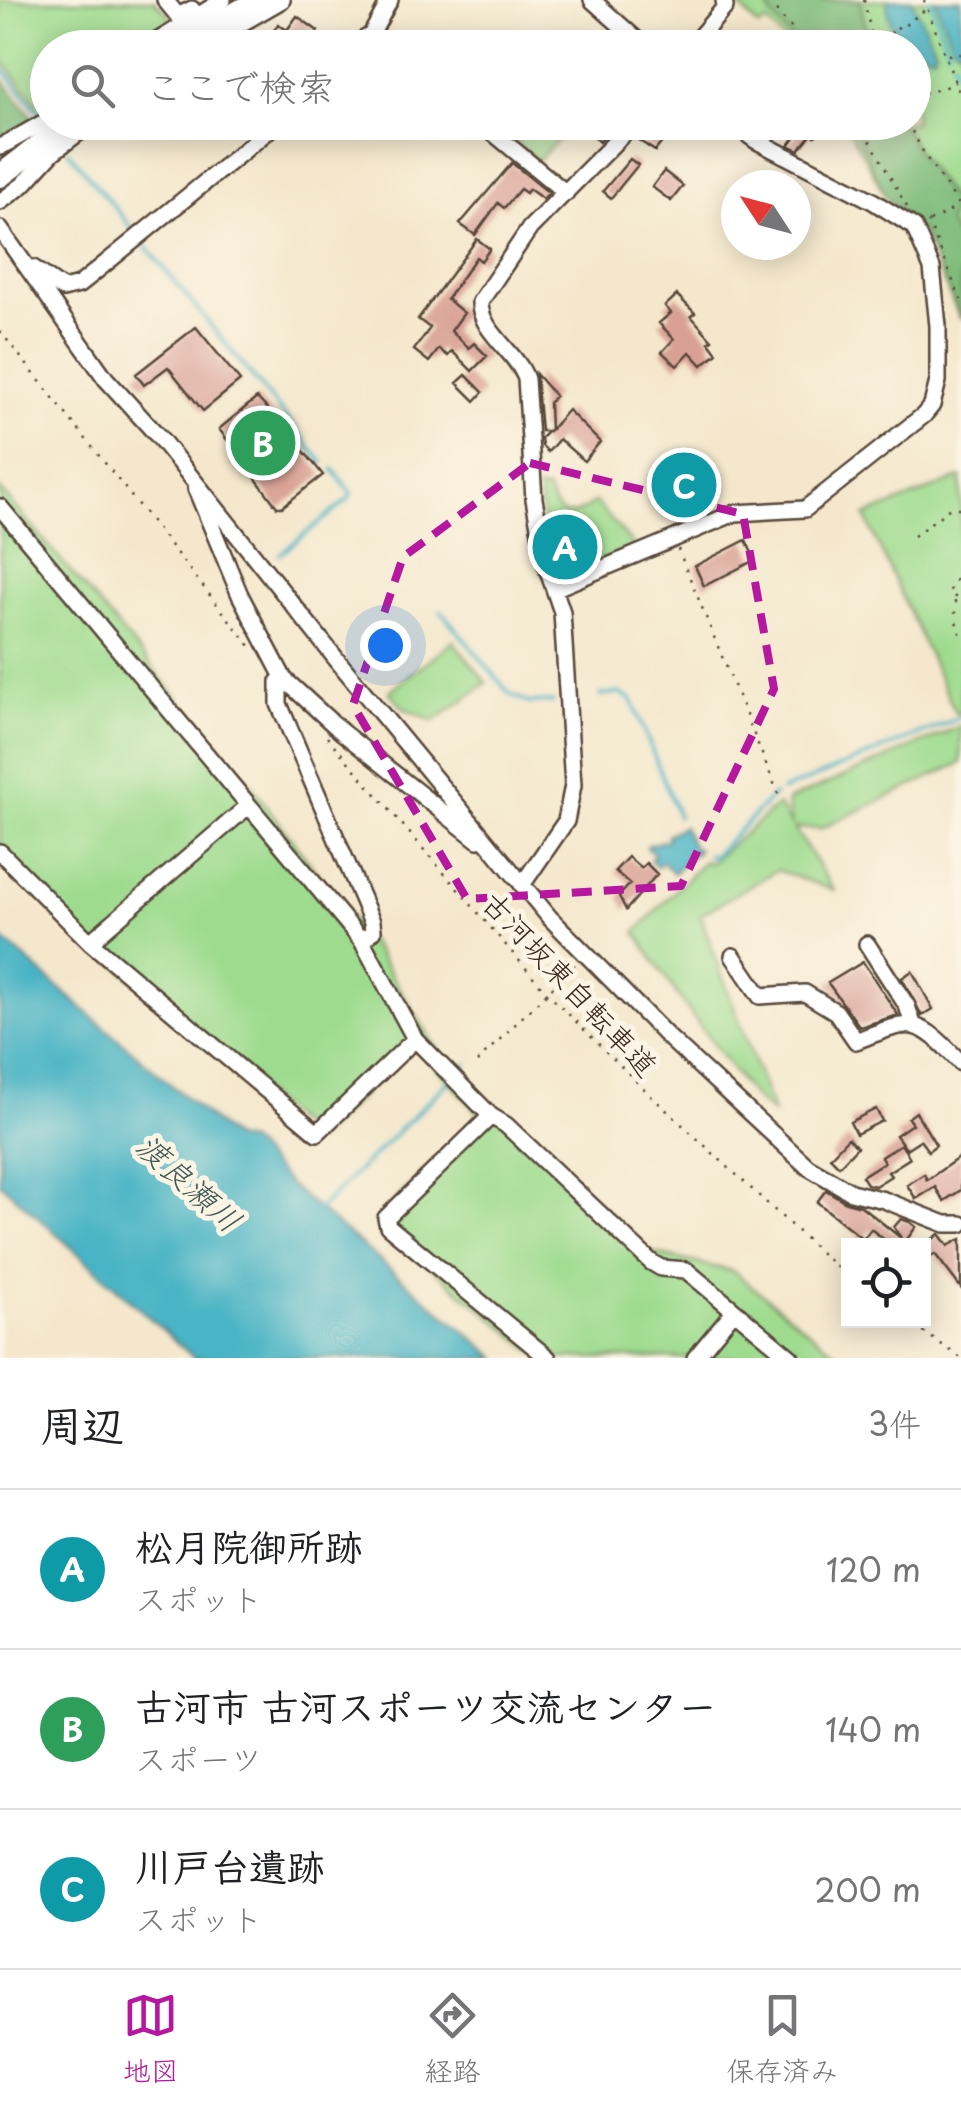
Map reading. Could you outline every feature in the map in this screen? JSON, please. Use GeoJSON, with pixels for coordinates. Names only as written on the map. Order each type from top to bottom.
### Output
{"type":"FeatureCollection","features":[{"type":"Feature","properties":{"kind":"highway"},"geometry":{"type":"LineString","coordinates":[[210,30],[258,0]]}},
{"type":"Feature","properties":{"kind":"highway"},"geometry":{"type":"LineString","coordinates":[[0,176],[47,140]]}},
{"type":"Feature","properties":{"kind":"street"},"geometry":{"type":"LineString","coordinates":[[165,0],[178,16],[210,0]]}},
{"type":"Feature","properties":{"kind":"street"},"geometry":{"type":"LineString","coordinates":[[175,30],[223,0]]}},
{"type":"Feature","properties":{"kind":"street"},"geometry":{"type":"LineString","coordinates":[[219,30],[282,0]]}},
{"type":"Feature","properties":{"kind":"street"},"geometry":{"type":"LineString","coordinates":[[379,30],[390,0]]}},
{"type":"Feature","properties":{"kind":"street"},"geometry":{"type":"LineString","coordinates":[[592,0],[626,30]]}},
{"type":"Feature","properties":{"kind":"street"},"geometry":{"type":"LineString","coordinates":[[705,30],[725,7],[724,0]]}},
{"type":"Feature","properties":{"kind":"street"},"geometry":{"type":"LineString","coordinates":[[0,147],[30,130]]}},
{"type":"Feature","properties":{"kind":"street"},"geometry":{"type":"LineString","coordinates":[[0,202],[69,140]]}},
{"type":"Feature","properties":{"kind":"street"},"geometry":{"type":"LineString","coordinates":[[22,260],[56,286],[70,290],[257,140]]}},
{"type":"Feature","properties":{"kind":"street"},"geometry":{"type":"LineString","coordinates":[[502,140],[566,193]]}},
{"type":"Feature","properties":{"kind":"street"},"geometry":{"type":"LineString","coordinates":[[522,885],[558,836],[571,804],[571,715],[562,612],[546,565],[534,498],[526,380],[521,365],[479,312],[483,292],[530,228],[618,140]]}},
{"type":"Feature","properties":{"kind":"street"},"geometry":{"type":"LineString","coordinates":[[556,588],[735,512],[805,508],[932,405],[938,382],[934,288],[930,259],[918,224],[755,140]]}},
{"type":"Feature","properties":{"kind":"street"},"geometry":{"type":"LineString","coordinates":[[0,230],[88,356],[193,478],[522,885],[668,1036],[822,1177],[851,1192],[884,1200],[945,1224],[961,1224]]}},
{"type":"Feature","properties":{"kind":"street"},"geometry":{"type":"LineString","coordinates":[[193,478],[240,595],[284,680],[343,734],[500,858]]}},
{"type":"Feature","properties":{"kind":"street"},"geometry":{"type":"LineString","coordinates":[[0,506],[362,941],[414,1039],[491,1116],[506,1125],[651,1262],[661,1268],[686,1270],[791,1358]]}},
{"type":"Feature","properties":{"kind":"street"},"geometry":{"type":"LineString","coordinates":[[284,680],[279,681],[279,704],[372,922],[372,930],[362,941]]}},
{"type":"Feature","properties":{"kind":"street"},"geometry":{"type":"LineString","coordinates":[[90,942],[247,806]]}},
{"type":"Feature","properties":{"kind":"street"},"geometry":{"type":"LineString","coordinates":[[0,852],[90,942],[317,1132],[414,1039]]}},
{"type":"Feature","properties":{"kind":"street"},"geometry":{"type":"LineString","coordinates":[[867,944],[907,1006],[913,1024],[961,1062]]}},
{"type":"Feature","properties":{"kind":"street"},"geometry":{"type":"LineString","coordinates":[[733,956],[760,996],[806,994],[836,1012],[856,1041],[891,1026],[913,1024]]}},
{"type":"Feature","properties":{"kind":"street"},"geometry":{"type":"LineString","coordinates":[[491,1116],[386,1218],[388,1226],[548,1358]]}},
{"type":"Feature","properties":{"kind":"street"},"geometry":{"type":"LineString","coordinates":[[695,1358],[734,1311]]}},
{"type":"Feature","properties":{"kind":"path"},"geometry":{"type":"LineString","coordinates":[[776,0],[777,13],[794,30]]}},
{"type":"Feature","properties":{"kind":"path"},"geometry":{"type":"LineString","coordinates":[[864,0],[870,30]]}},
{"type":"Feature","properties":{"kind":"path"},"geometry":{"type":"LineString","coordinates":[[924,0],[961,98]]}},
{"type":"Feature","properties":{"kind":"path"},"geometry":{"type":"LineString","coordinates":[[893,30],[927,8]]}},
{"type":"Feature","properties":{"kind":"path"},"geometry":{"type":"LineString","coordinates":[[946,55],[961,54]]}},
{"type":"Feature","properties":{"kind":"path"},"geometry":{"type":"LineString","coordinates":[[931,92],[955,82]]}},
{"type":"Feature","properties":{"kind":"path"},"geometry":{"type":"LineString","coordinates":[[870,140],[961,300]]}},
{"type":"Feature","properties":{"kind":"path"},"geometry":{"type":"LineString","coordinates":[[917,140],[961,206],[918,224]]}},
{"type":"Feature","properties":{"kind":"path"},"geometry":{"type":"LineString","coordinates":[[0,331],[255,652]]}},
{"type":"Feature","properties":{"kind":"path"},"geometry":{"type":"LineString","coordinates":[[914,536],[950,508],[961,508]]}},
{"type":"Feature","properties":{"kind":"path"},"geometry":{"type":"LineString","coordinates":[[673,538],[780,798]]}},
{"type":"Feature","properties":{"kind":"path"},"geometry":{"type":"LineString","coordinates":[[961,570],[949,592],[961,602]]}},
{"type":"Feature","properties":{"kind":"path"},"geometry":{"type":"LineString","coordinates":[[955,600],[961,636]]}},
{"type":"Feature","properties":{"kind":"path","name":"古河坂東自転車道"},"geometry":{"type":"LineString","coordinates":[[326,736],[547,993],[650,1095],[841,1272]]}},
{"type":"Feature","properties":{"kind":"path"},"geometry":{"type":"LineString","coordinates":[[477,1062],[583,957]]}},
{"type":"Feature","properties":{"kind":"path"},"geometry":{"type":"LineString","coordinates":[[917,1328],[960,1358]]}},
{"type":"Feature","properties":{"kind":"highlighted area"},"geometry":{"type":"Polygon","coordinates":[[[530,463],[743,514],[774,689],[681,886],[467,899],[353,705],[403,557],[530,463]]]}},
{"type":"Feature","properties":{"kind":"green space"},"geometry":{"type":"Polygon","coordinates":[[[0,0],[154,0],[172,24],[163,30],[30,30],[30,95],[0,57],[0,0]]]}},
{"type":"Feature","properties":{"kind":"green space"},"geometry":{"type":"Polygon","coordinates":[[[724,0],[961,0],[961,320],[922,232],[886,197],[854,140],[931,140],[931,30],[775,30],[767,22],[759,27],[739,6],[724,0]]]}},
{"type":"Feature","properties":{"kind":"green space"},"geometry":{"type":"Polygon","coordinates":[[[766,0],[860,0],[866,30],[784,30],[771,15],[766,0]]]}},
{"type":"Feature","properties":{"kind":"green space"},"geometry":{"type":"Polygon","coordinates":[[[0,76],[30,114],[30,122],[0,142],[0,76]]]}},
{"type":"Feature","properties":{"kind":"green space"},"geometry":{"type":"Polygon","coordinates":[[[517,140],[558,140],[538,160],[517,140]]]}},
{"type":"Feature","properties":{"kind":"green space"},"geometry":{"type":"Polygon","coordinates":[[[860,140],[911,140],[955,204],[948,222],[961,248],[961,320],[922,232],[886,197],[860,140]]]}},
{"type":"Feature","properties":{"kind":"green space"},"geometry":{"type":"Polygon","coordinates":[[[961,477],[961,711],[956,714],[865,516],[961,477]]]}},
{"type":"Feature","properties":{"kind":"green space"},"geometry":{"type":"Polygon","coordinates":[[[0,489],[231,759],[377,952],[444,1060],[652,1253],[733,1271],[843,1358],[541,1358],[375,1221],[480,1115],[418,1048],[411,1048],[316,1140],[0,862],[0,489]]]}},
{"type":"Feature","properties":{"kind":"green space"},"geometry":{"type":"Polygon","coordinates":[[[538,489],[547,490],[565,514],[595,502],[634,546],[558,579],[553,572],[538,489]]]}},
{"type":"Feature","properties":{"kind":"green space"},"geometry":{"type":"Polygon","coordinates":[[[453,641],[487,683],[434,721],[405,709],[389,692],[453,641]]]}},
{"type":"Feature","properties":{"kind":"green space"},"geometry":{"type":"Polygon","coordinates":[[[961,726],[961,763],[820,829],[794,828],[834,890],[777,870],[700,915],[773,1113],[742,1082],[636,932],[704,861],[710,863],[778,805],[791,825],[787,801],[961,726]]]}},
{"type":"Feature","properties":{"kind":"water"},"geometry":{"type":"Polygon","coordinates":[[[888,0],[912,0],[926,30],[895,30],[888,0]]]}},
{"type":"Feature","properties":{"kind":"water"},"geometry":{"type":"Polygon","coordinates":[[[935,0],[961,0],[961,50],[952,44],[935,0]]]}},
{"type":"Feature","properties":{"kind":"water"},"geometry":{"type":"Polygon","coordinates":[[[683,826],[693,847],[698,849],[696,854],[674,873],[662,862],[657,867],[650,860],[655,855],[648,845],[667,840],[667,835],[683,826]]]}},
{"type":"Feature","properties":{"kind":"water","name":"渡良瀬川"},"geometry":{"type":"Polygon","coordinates":[[[0,937],[234,1139],[249,1142],[293,1188],[497,1358],[194,1358],[0,1183],[0,937]]]}},
{"type":"Feature","properties":{"kind":"building"},"geometry":{"type":"Polygon","coordinates":[[[297,16],[317,30],[287,30],[297,16]]]}},
{"type":"Feature","properties":{"kind":"building"},"geometry":{"type":"Polygon","coordinates":[[[638,140],[664,140],[655,151],[638,140]]]}},
{"type":"Feature","properties":{"kind":"building"},"geometry":{"type":"Polygon","coordinates":[[[793,140],[807,140],[799,150],[789,145],[793,140]]]}},
{"type":"Feature","properties":{"kind":"building"},"geometry":{"type":"Polygon","coordinates":[[[630,159],[638,165],[611,198],[603,191],[630,159]]]}},
{"type":"Feature","properties":{"kind":"building"},"geometry":{"type":"Polygon","coordinates":[[[512,163],[549,193],[543,199],[529,189],[526,193],[520,189],[504,208],[498,203],[475,235],[460,224],[512,163]]]}},
{"type":"Feature","properties":{"kind":"building"},"geometry":{"type":"Polygon","coordinates":[[[664,171],[683,186],[671,201],[652,187],[664,171]]]}},
{"type":"Feature","properties":{"kind":"building"},"geometry":{"type":"Polygon","coordinates":[[[477,239],[490,249],[481,261],[476,257],[447,299],[464,313],[451,331],[469,348],[474,343],[487,356],[472,371],[452,351],[448,356],[439,349],[429,362],[414,350],[430,328],[418,319],[477,239]]]}},
{"type":"Feature","properties":{"kind":"building"},"geometry":{"type":"Polygon","coordinates":[[[677,295],[695,313],[691,316],[712,340],[709,342],[717,353],[702,365],[690,352],[677,366],[662,352],[674,339],[659,323],[671,313],[665,306],[677,295]]]}},
{"type":"Feature","properties":{"kind":"building"},"geometry":{"type":"Polygon","coordinates":[[[196,327],[240,381],[203,411],[168,367],[144,385],[136,374],[196,327]]]}},
{"type":"Feature","properties":{"kind":"building"},"geometry":{"type":"Polygon","coordinates":[[[536,374],[555,396],[549,403],[550,430],[568,410],[600,442],[584,461],[559,439],[548,452],[542,446],[541,438],[548,431],[541,431],[536,374]]]}},
{"type":"Feature","properties":{"kind":"building"},"geometry":{"type":"Polygon","coordinates":[[[466,375],[483,392],[475,401],[457,383],[466,375]]]}},
{"type":"Feature","properties":{"kind":"building"},"geometry":{"type":"Polygon","coordinates":[[[257,398],[323,475],[282,507],[277,507],[219,429],[257,398]]]}},
{"type":"Feature","properties":{"kind":"building"},"geometry":{"type":"Polygon","coordinates":[[[746,540],[755,560],[704,586],[695,566],[746,540]]]}},
{"type":"Feature","properties":{"kind":"building"},"geometry":{"type":"Polygon","coordinates":[[[628,857],[641,868],[646,863],[657,874],[626,910],[619,896],[630,884],[615,871],[628,857]]]}},
{"type":"Feature","properties":{"kind":"building"},"geometry":{"type":"Polygon","coordinates":[[[863,962],[898,1015],[860,1027],[828,983],[863,962]]]}},
{"type":"Feature","properties":{"kind":"building"},"geometry":{"type":"Polygon","coordinates":[[[912,971],[933,1009],[922,1016],[902,978],[912,971]]]}},
{"type":"Feature","properties":{"kind":"building"},"geometry":{"type":"Polygon","coordinates":[[[876,1109],[882,1121],[856,1134],[850,1122],[876,1109]]]}},
{"type":"Feature","properties":{"kind":"building"},"geometry":{"type":"Polygon","coordinates":[[[916,1112],[936,1145],[928,1151],[920,1140],[906,1149],[896,1135],[912,1124],[908,1118],[916,1112]]]}},
{"type":"Feature","properties":{"kind":"building"},"geometry":{"type":"Polygon","coordinates":[[[848,1138],[857,1147],[839,1166],[830,1157],[848,1138]]]}},
{"type":"Feature","properties":{"kind":"building"},"geometry":{"type":"Polygon","coordinates":[[[901,1144],[910,1158],[875,1186],[867,1184],[862,1176],[884,1162],[881,1157],[901,1144]]]}},
{"type":"Feature","properties":{"kind":"building"},"geometry":{"type":"Polygon","coordinates":[[[961,1156],[961,1190],[944,1201],[935,1187],[916,1199],[907,1185],[924,1174],[927,1180],[961,1156]]]}},
{"type":"Feature","properties":{"kind":"building"},"geometry":{"type":"Polygon","coordinates":[[[826,1190],[861,1206],[901,1238],[882,1238],[871,1229],[862,1238],[817,1202],[826,1190]]]}},
{"type":"Feature","properties":{"kind":"building"},"geometry":{"type":"Polygon","coordinates":[[[901,1219],[916,1227],[908,1238],[901,1238],[894,1227],[901,1219]]]}},
{"type":"Feature","properties":{"kind":"building"},"geometry":{"type":"Polygon","coordinates":[[[939,1234],[948,1246],[961,1239],[961,1288],[935,1254],[931,1255],[931,1240],[939,1234]]]}},
{"type":"Feature","properties":{"kind":"waterway"},"geometry":{"type":"LineString","coordinates":[[930,0],[948,49]]}},
{"type":"Feature","properties":{"kind":"waterway"},"geometry":{"type":"LineString","coordinates":[[952,60],[961,83]]}},
{"type":"Feature","properties":{"kind":"waterway"},"geometry":{"type":"LineString","coordinates":[[0,65],[30,102]]}},
{"type":"Feature","properties":{"kind":"waterway"},"geometry":{"type":"LineString","coordinates":[[68,151],[135,232]]}},
{"type":"Feature","properties":{"kind":"waterway"},"geometry":{"type":"LineString","coordinates":[[141,240],[323,463]]}},
{"type":"Feature","properties":{"kind":"waterway"},"geometry":{"type":"LineString","coordinates":[[280,554],[349,499],[351,493],[333,469]]}},
{"type":"Feature","properties":{"kind":"waterway"},"geometry":{"type":"LineString","coordinates":[[441,611],[510,694],[529,703],[553,702]]}},
{"type":"Feature","properties":{"kind":"waterway"},"geometry":{"type":"LineString","coordinates":[[600,695],[619,693],[632,700],[678,816]]}},
{"type":"Feature","properties":{"kind":"waterway"},"geometry":{"type":"LineString","coordinates":[[782,791],[961,717]]}},
{"type":"Feature","properties":{"kind":"waterway"},"geometry":{"type":"LineString","coordinates":[[708,855],[713,857],[774,795]]}},
{"type":"Feature","properties":{"kind":"waterway"},"geometry":{"type":"LineString","coordinates":[[456,1074],[467,1064]]}},
{"type":"Feature","properties":{"kind":"waterway"},"geometry":{"type":"LineString","coordinates":[[317,1211],[449,1081]]}},
{"type":"Feature","properties":{"kind":"place","name":"古河市 古河スポーツ交流センター"},"geometry":{"type":"Point","coordinates":[263,443]}},
{"type":"Feature","properties":{"kind":"place","name":"川戸台遺跡"},"geometry":{"type":"Point","coordinates":[684,485]}},
{"type":"Feature","properties":{"kind":"place","name":"松月院御所跡"},"geometry":{"type":"Point","coordinates":[565,547]}}]}
